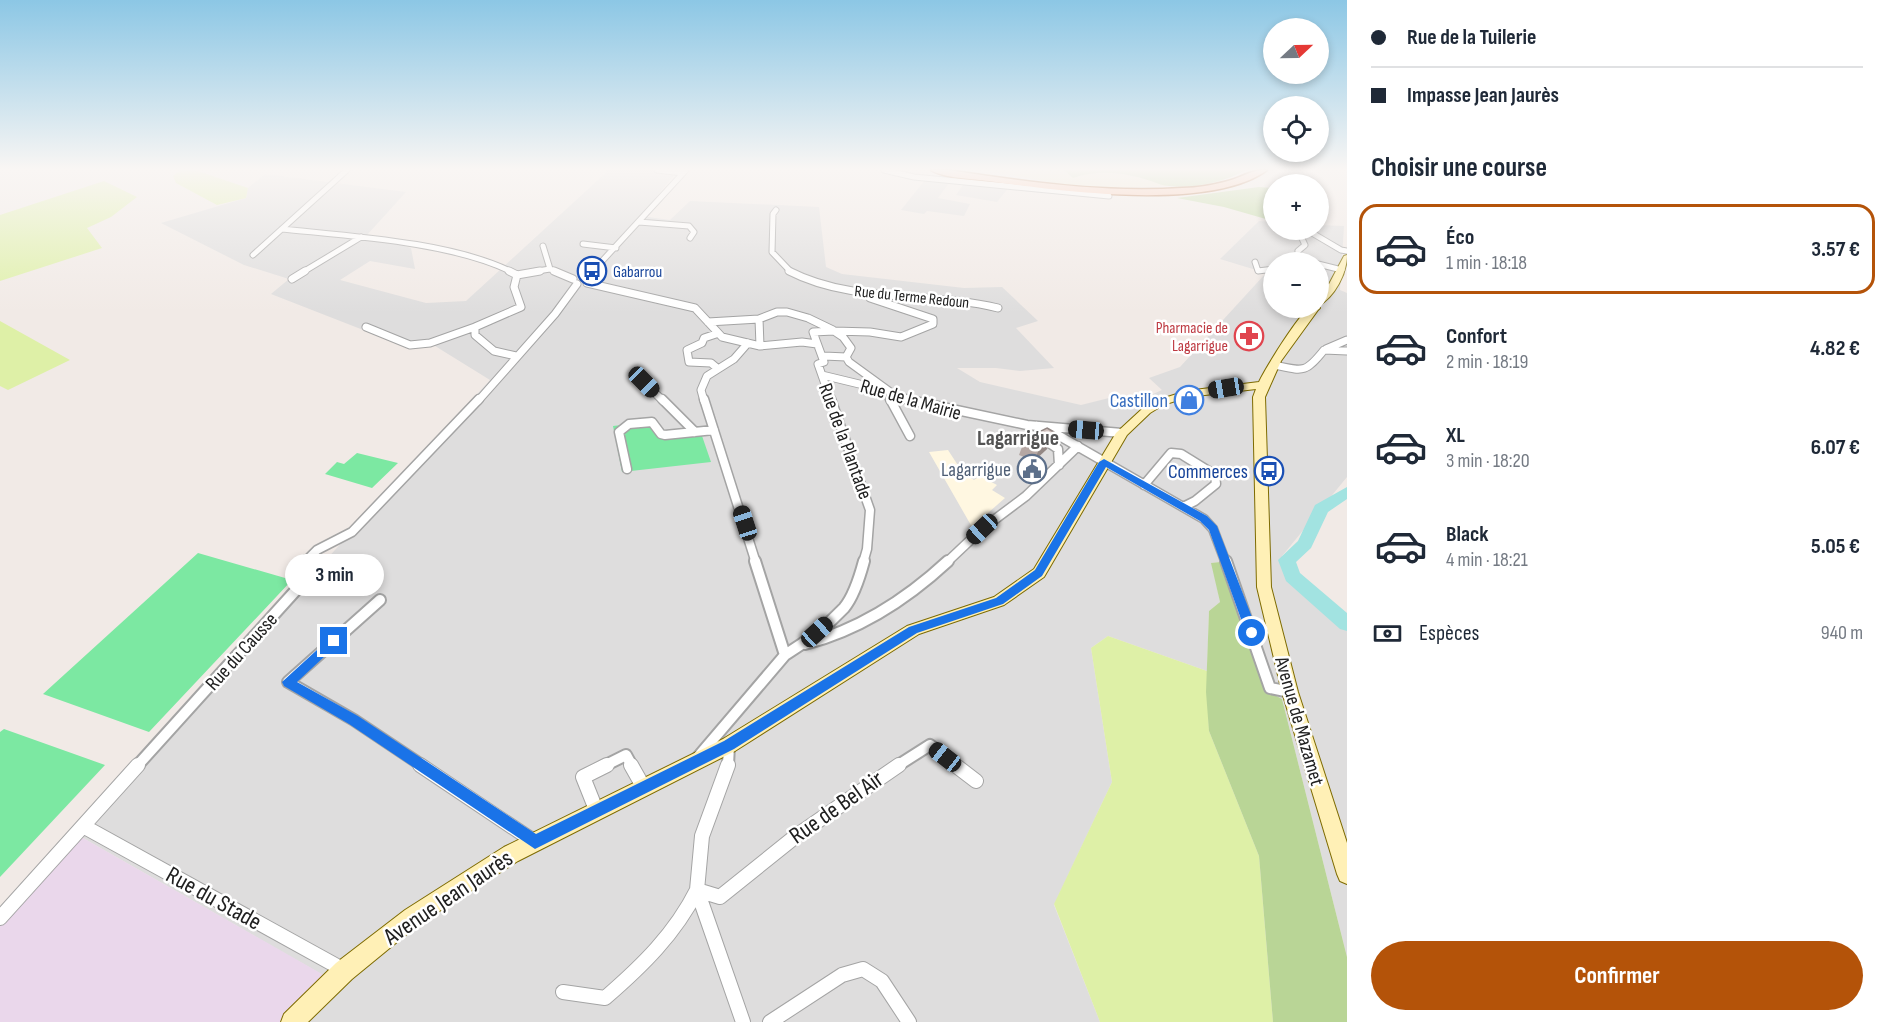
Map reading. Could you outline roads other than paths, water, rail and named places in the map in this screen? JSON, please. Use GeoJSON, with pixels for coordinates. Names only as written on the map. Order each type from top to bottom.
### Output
{"type":"FeatureCollection","features":[{"type":"Feature","properties":{"kind":"main road"},"geometry":{"type":"LineString","coordinates":[[1329,288],[1342,270],[1347,258]]}},
{"type":"Feature","properties":{"kind":"main road"},"geometry":{"type":"LineString","coordinates":[[1262,385],[1306,318]]}},
{"type":"Feature","properties":{"kind":"main road","name":"Avenue Jean Jaurès"},"geometry":{"type":"LineString","coordinates":[[292,1022],[344,970],[412,917],[535,842],[729,745],[913,630],[999,601],[1038,573],[1122,433],[1146,411],[1159,403],[1186,394],[1262,385]]}},
{"type":"Feature","properties":{"kind":"main road","name":"Avenue de Mazamet"},"geometry":{"type":"LineString","coordinates":[[1262,385],[1259,397],[1264,587],[1290,692],[1347,874]]}},
{"type":"Feature","properties":{"kind":"street"},"geometry":{"type":"LineString","coordinates":[[253,255],[294,218]]}},
{"type":"Feature","properties":{"kind":"street","name":"Rue du Causse"},"geometry":{"type":"LineString","coordinates":[[0,918],[297,589],[303,564],[317,550],[352,532],[462,419],[555,314],[581,281],[616,248],[643,218]]}},
{"type":"Feature","properties":{"kind":"street","name":"Rue du Terme Redoun"},"geometry":{"type":"LineString","coordinates":[[773,218],[772,252],[790,272],[839,288],[894,297],[970,301],[998,308]]}},
{"type":"Feature","properties":{"kind":"street"},"geometry":{"type":"LineString","coordinates":[[639,222],[688,226],[694,232],[690,238]]}},
{"type":"Feature","properties":{"kind":"street"},"geometry":{"type":"LineString","coordinates":[[282,229],[361,237],[432,249],[500,267],[517,274],[550,269],[581,281],[695,308],[703,314],[716,334]]}},
{"type":"Feature","properties":{"kind":"street"},"geometry":{"type":"LineString","coordinates":[[292,279],[361,237]]}},
{"type":"Feature","properties":{"kind":"street"},"geometry":{"type":"LineString","coordinates":[[1298,251],[1305,245],[1303,240]]}},
{"type":"Feature","properties":{"kind":"street"},"geometry":{"type":"LineString","coordinates":[[1324,240],[1347,251]]}},
{"type":"Feature","properties":{"kind":"street"},"geometry":{"type":"LineString","coordinates":[[583,244],[616,248]]}},
{"type":"Feature","properties":{"kind":"street"},"geometry":{"type":"LineString","coordinates":[[543,246],[550,269]]}},
{"type":"Feature","properties":{"kind":"street"},"geometry":{"type":"LineString","coordinates":[[1255,262],[1258,271],[1263,270]]}},
{"type":"Feature","properties":{"kind":"street"},"geometry":{"type":"LineString","coordinates":[[1329,267],[1342,270]]}},
{"type":"Feature","properties":{"kind":"street"},"geometry":{"type":"LineString","coordinates":[[366,327],[410,345],[430,343],[476,327],[520,307],[515,297],[514,287],[517,274]]}},
{"type":"Feature","properties":{"kind":"street"},"geometry":{"type":"LineString","coordinates":[[822,375],[818,364],[824,362],[824,356],[813,332],[870,332],[901,337],[933,324],[933,319],[839,288]]}},
{"type":"Feature","properties":{"kind":"street"},"geometry":{"type":"LineString","coordinates":[[708,322],[759,319],[777,312],[787,312],[808,318],[834,331],[843,337],[850,348],[849,362],[891,393],[890,400],[910,436]]}},
{"type":"Feature","properties":{"kind":"street"},"geometry":{"type":"LineString","coordinates":[[759,319],[760,346]]}},
{"type":"Feature","properties":{"kind":"street"},"geometry":{"type":"LineString","coordinates":[[476,327],[476,335],[494,351],[516,356]]}},
{"type":"Feature","properties":{"kind":"street"},"geometry":{"type":"LineString","coordinates":[[717,368],[711,363],[688,362],[687,350],[702,343],[704,338],[716,334],[760,346],[802,342],[817,344]]}},
{"type":"Feature","properties":{"kind":"street"},"geometry":{"type":"LineString","coordinates":[[1274,365],[1298,370],[1311,367],[1324,350],[1347,340]]}},
{"type":"Feature","properties":{"kind":"street"},"geometry":{"type":"LineString","coordinates":[[748,343],[734,359],[707,376],[701,390],[785,655]]}},
{"type":"Feature","properties":{"kind":"street"},"geometry":{"type":"LineString","coordinates":[[1324,350],[1347,351]]}},
{"type":"Feature","properties":{"kind":"street"},"geometry":{"type":"LineString","coordinates":[[824,356],[848,354]]}},
{"type":"Feature","properties":{"kind":"street","name":"Rue de la Mairie"},"geometry":{"type":"LineString","coordinates":[[822,375],[955,412],[1032,426],[1122,433]]}},
{"type":"Feature","properties":{"kind":"street","name":"Rue de la Plantade"},"geometry":{"type":"LineString","coordinates":[[694,761],[785,655],[803,644],[845,607],[855,588],[867,549],[870,510],[822,375]]}},
{"type":"Feature","properties":{"kind":"street"},"geometry":{"type":"LineString","coordinates":[[644,382],[695,432]]}},
{"type":"Feature","properties":{"kind":"street"},"geometry":{"type":"LineString","coordinates":[[627,469],[620,432],[621,427],[629,423],[652,422],[661,434],[666,435],[714,430]]}},
{"type":"Feature","properties":{"kind":"street"},"geometry":{"type":"LineString","coordinates":[[1032,426],[1037,438],[1058,449],[1059,465]]}},
{"type":"Feature","properties":{"kind":"street","name":"Rue de la Mairie"},"geometry":{"type":"LineString","coordinates":[[1032,426],[1078,446],[1204,519],[1213,529],[1240,597],[1270,688],[1290,692]]}},
{"type":"Feature","properties":{"kind":"street"},"geometry":{"type":"LineString","coordinates":[[803,644],[828,638],[889,608],[934,574],[982,529],[1026,496],[1078,446]]}},
{"type":"Feature","properties":{"kind":"street"},"geometry":{"type":"LineString","coordinates":[[1144,485],[1171,453],[1181,454],[1215,476],[1216,484],[1195,501],[1183,507]]}},
{"type":"Feature","properties":{"kind":"street"},"geometry":{"type":"LineString","coordinates":[[380,600],[288,682],[354,720],[535,842]]}},
{"type":"Feature","properties":{"kind":"street"},"geometry":{"type":"LineString","coordinates":[[563,993],[605,998],[644,964],[688,910],[697,890],[702,836],[728,765],[729,745]]}},
{"type":"Feature","properties":{"kind":"street","name":"Rue de Bel Air"},"geometry":{"type":"LineString","coordinates":[[697,890],[720,897],[772,852],[864,786],[930,745],[976,782]]}},
{"type":"Feature","properties":{"kind":"street"},"geometry":{"type":"LineString","coordinates":[[597,812],[583,777],[626,755],[644,788]]}},
{"type":"Feature","properties":{"kind":"street","name":"Rue du Stade"},"geometry":{"type":"LineString","coordinates":[[83,826],[344,970]]}},
{"type":"Feature","properties":{"kind":"street"},"geometry":{"type":"LineString","coordinates":[[697,890],[743,1022]]}},
{"type":"Feature","properties":{"kind":"street"},"geometry":{"type":"LineString","coordinates":[[771,1022],[842,975],[863,969],[882,981],[909,1022]]}},
{"type":"Feature","properties":{"kind":"waterway"},"geometry":{"type":"LineString","coordinates":[[1347,492],[1321,509],[1305,544],[1287,560],[1292,576],[1347,624]]}},
{"type":"Feature","properties":{"kind":"place","name":"Gabarrou"},"geometry":{"type":"Point","coordinates":[592,271]}},
{"type":"Feature","properties":{"kind":"place","name":"Pharmacie de Lagarrigue"},"geometry":{"type":"Point","coordinates":[1249,336]}},
{"type":"Feature","properties":{"kind":"place","name":"Castillon"},"geometry":{"type":"Point","coordinates":[1189,400]}},
{"type":"Feature","properties":{"kind":"place","name":"Lagarrigue"},"geometry":{"type":"Point","coordinates":[1032,469]}},
{"type":"Feature","properties":{"kind":"place","name":"Commerces"},"geometry":{"type":"Point","coordinates":[1269,471]}},
{"type":"Feature","properties":{"kind":"district","name":"Lagarrigue"},"geometry":{"type":"Point","coordinates":[1018,437]}}]}
